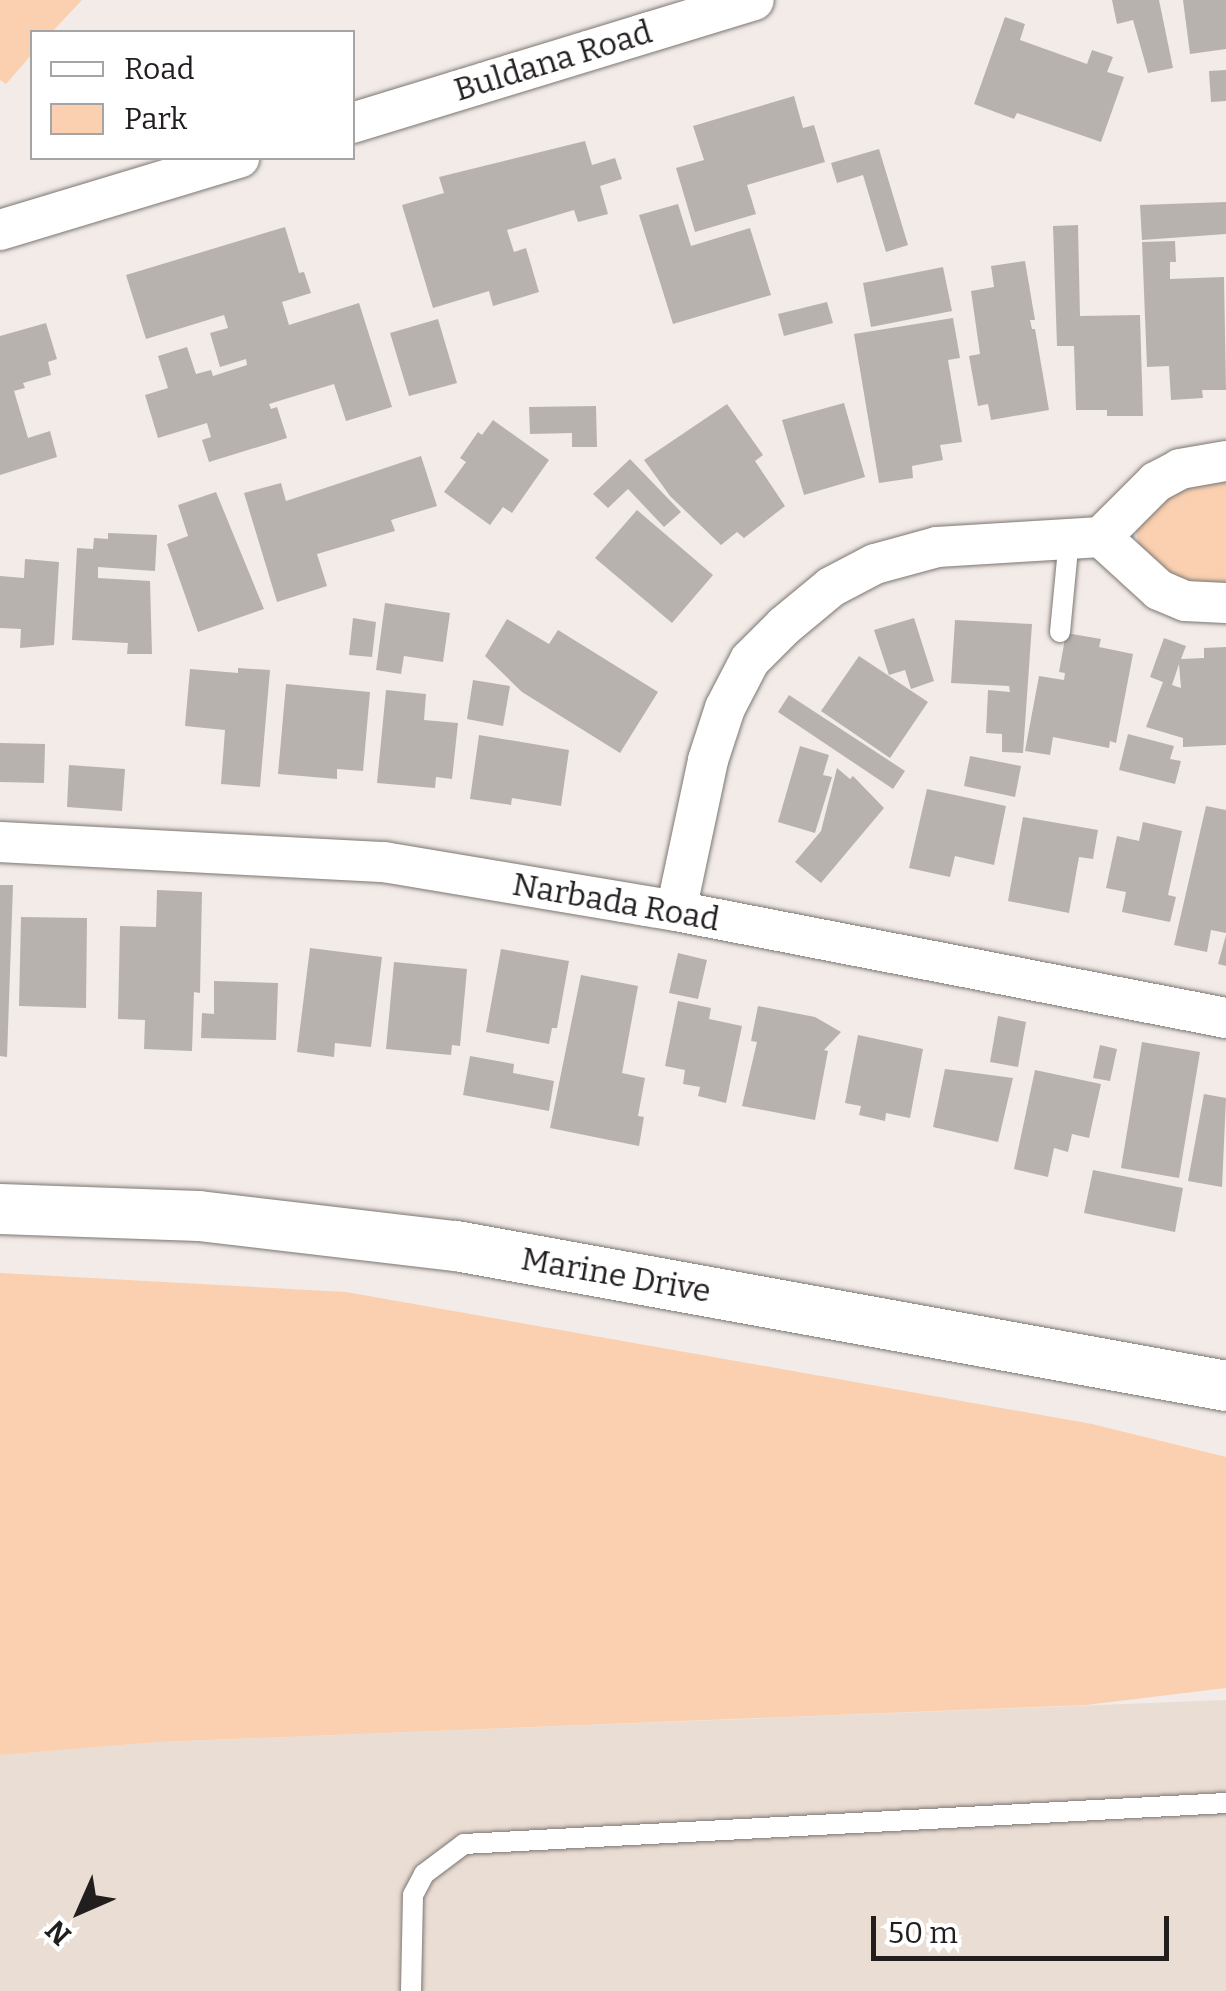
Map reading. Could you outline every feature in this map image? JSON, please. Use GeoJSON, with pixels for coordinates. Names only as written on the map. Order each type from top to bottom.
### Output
{"type":"FeatureCollection","features":[{"type":"Feature","properties":{"kind":"street","name":"Buldana Road"},"geometry":{"type":"LineString","coordinates":[[355,122],[754,0]]}},
{"type":"Feature","properties":{"kind":"street"},"geometry":{"type":"LineString","coordinates":[[0,230],[232,160]]}},
{"type":"Feature","properties":{"kind":"street"},"geometry":{"type":"LineString","coordinates":[[676,911],[708,760],[725,708],[750,660],[831,587],[875,564],[937,547],[1085,538],[1156,482],[1180,469],[1226,461]]}},
{"type":"Feature","properties":{"kind":"street"},"geometry":{"type":"LineString","coordinates":[[1085,538],[1159,590],[1185,601],[1226,603]]}},
{"type":"Feature","properties":{"kind":"street","name":"Narbada Road"},"geometry":{"type":"LineString","coordinates":[[0,842],[384,862],[676,911],[1226,1018]]}},
{"type":"Feature","properties":{"kind":"street","name":"Marine Drive"},"geometry":{"type":"LineString","coordinates":[[0,1208],[199,1216],[456,1246],[1226,1386]]}},
{"type":"Feature","properties":{"kind":"lane"},"geometry":{"type":"LineString","coordinates":[[1060,632],[1085,538]]}},
{"type":"Feature","properties":{"kind":"lane"},"geometry":{"type":"LineString","coordinates":[[411,1991],[413,1894],[424,1874],[464,1844],[1226,1803]]}},
{"type":"Feature","properties":{"kind":"shaded area"},"geometry":{"type":"Polygon","coordinates":[[[1226,1700],[1226,1991],[0,1991],[0,1755],[158,1742],[1226,1700]]]}},
{"type":"Feature","properties":{"kind":"green space"},"geometry":{"type":"Polygon","coordinates":[[[0,0],[82,0],[54,30],[30,30],[30,56],[6,84],[0,80],[0,0]]]}},
{"type":"Feature","properties":{"kind":"green space"},"geometry":{"type":"Polygon","coordinates":[[[1226,470],[1226,590],[1188,589],[1138,546],[1136,528],[1156,496],[1226,470]]]}},
{"type":"Feature","properties":{"kind":"green space"},"geometry":{"type":"Polygon","coordinates":[[[0,1273],[346,1292],[1092,1424],[1226,1457],[1226,1688],[1086,1705],[158,1742],[0,1755],[0,1273]]]}},
{"type":"Feature","properties":{"kind":"building"},"geometry":{"type":"Polygon","coordinates":[[[1112,0],[1159,0],[1173,68],[1148,73],[1133,20],[1117,24],[1112,0]]]}},
{"type":"Feature","properties":{"kind":"building"},"geometry":{"type":"Polygon","coordinates":[[[1183,0],[1226,0],[1226,49],[1190,54],[1183,0]]]}},
{"type":"Feature","properties":{"kind":"building"},"geometry":{"type":"Polygon","coordinates":[[[1005,17],[1025,24],[1020,40],[1087,64],[1092,50],[1113,57],[1107,72],[1124,77],[1101,142],[1017,113],[1014,119],[974,104],[1005,17]]]}},
{"type":"Feature","properties":{"kind":"building"},"geometry":{"type":"Polygon","coordinates":[[[1226,70],[1226,101],[1211,102],[1209,71],[1226,70]]]}},
{"type":"Feature","properties":{"kind":"building"},"geometry":{"type":"Polygon","coordinates":[[[794,96],[803,128],[814,125],[825,162],[747,185],[756,214],[695,232],[676,168],[704,160],[693,126],[794,96]]]}},
{"type":"Feature","properties":{"kind":"building"},"geometry":{"type":"Polygon","coordinates":[[[585,141],[592,165],[615,158],[622,179],[600,186],[608,214],[578,222],[574,210],[507,230],[514,252],[526,248],[539,292],[493,306],[489,291],[433,308],[402,205],[444,193],[439,177],[585,141]]]}},
{"type":"Feature","properties":{"kind":"building"},"geometry":{"type":"Polygon","coordinates":[[[879,149],[908,245],[886,252],[863,175],[837,183],[831,163],[879,149]]]}},
{"type":"Feature","properties":{"kind":"building"},"geometry":{"type":"Polygon","coordinates":[[[1226,202],[1226,234],[1142,240],[1140,205],[1226,202]]]}},
{"type":"Feature","properties":{"kind":"building"},"geometry":{"type":"Polygon","coordinates":[[[678,204],[691,246],[750,228],[771,295],[673,324],[639,215],[678,204]]]}},
{"type":"Feature","properties":{"kind":"building"},"geometry":{"type":"Polygon","coordinates":[[[1078,225],[1080,316],[1140,315],[1143,416],[1107,416],[1107,410],[1076,410],[1074,346],[1057,346],[1053,226],[1078,225]]]}},
{"type":"Feature","properties":{"kind":"building"},"geometry":{"type":"Polygon","coordinates":[[[285,227],[299,273],[304,272],[311,293],[282,302],[289,325],[359,303],[392,407],[346,421],[334,384],[269,404],[271,409],[277,407],[287,438],[209,462],[202,440],[211,437],[207,423],[158,438],[145,395],[168,388],[158,356],[187,347],[196,374],[211,370],[213,376],[247,365],[246,359],[220,367],[210,333],[228,328],[224,315],[146,339],[126,275],[285,227]]]}},
{"type":"Feature","properties":{"kind":"building"},"geometry":{"type":"Polygon","coordinates":[[[1175,241],[1176,262],[1170,262],[1170,279],[1224,277],[1226,390],[1202,390],[1203,398],[1171,400],[1169,366],[1147,367],[1142,242],[1175,241]]]}},
{"type":"Feature","properties":{"kind":"building"},"geometry":{"type":"Polygon","coordinates":[[[1025,261],[1035,320],[1030,320],[1035,329],[1049,410],[991,420],[988,404],[978,406],[969,356],[980,354],[971,291],[994,287],[991,266],[1025,261]]]}},
{"type":"Feature","properties":{"kind":"building"},"geometry":{"type":"Polygon","coordinates":[[[943,267],[952,311],[871,327],[863,283],[943,267]]]}},
{"type":"Feature","properties":{"kind":"building"},"geometry":{"type":"Polygon","coordinates":[[[827,302],[833,323],[784,336],[778,314],[827,302]]]}},
{"type":"Feature","properties":{"kind":"building"},"geometry":{"type":"Polygon","coordinates":[[[953,318],[960,358],[948,360],[962,442],[940,445],[943,460],[912,466],[913,478],[879,483],[854,334],[953,318]]]}},
{"type":"Feature","properties":{"kind":"building"},"geometry":{"type":"Polygon","coordinates":[[[438,319],[457,383],[409,396],[390,333],[438,319]]]}},
{"type":"Feature","properties":{"kind":"building"},"geometry":{"type":"Polygon","coordinates":[[[46,323],[57,359],[48,362],[51,375],[23,383],[25,388],[14,391],[28,438],[50,431],[57,457],[0,475],[0,336],[46,323]]]}},
{"type":"Feature","properties":{"kind":"building"},"geometry":{"type":"Polygon","coordinates":[[[844,403],[865,477],[804,495],[782,420],[844,403]]]}},
{"type":"Feature","properties":{"kind":"building"},"geometry":{"type":"Polygon","coordinates":[[[727,404],[763,455],[755,461],[785,506],[744,538],[737,532],[721,545],[670,496],[644,460],[727,404]]]}},
{"type":"Feature","properties":{"kind":"building"},"geometry":{"type":"Polygon","coordinates":[[[596,406],[597,447],[572,447],[572,433],[530,434],[529,407],[596,406]]]}},
{"type":"Feature","properties":{"kind":"building"},"geometry":{"type":"Polygon","coordinates":[[[493,420],[549,460],[512,513],[503,507],[490,525],[444,492],[466,462],[460,458],[478,432],[482,435],[493,420]]]}},
{"type":"Feature","properties":{"kind":"building"},"geometry":{"type":"Polygon","coordinates":[[[421,456],[437,506],[391,520],[395,531],[317,554],[327,586],[277,602],[244,493],[281,483],[286,501],[421,456]]]}},
{"type":"Feature","properties":{"kind":"building"},"geometry":{"type":"Polygon","coordinates":[[[630,459],[681,512],[664,527],[628,489],[608,508],[593,494],[630,459]]]}},
{"type":"Feature","properties":{"kind":"building"},"geometry":{"type":"Polygon","coordinates":[[[216,492],[264,609],[198,632],[167,544],[188,536],[178,505],[216,492]]]}},
{"type":"Feature","properties":{"kind":"building"},"geometry":{"type":"Polygon","coordinates":[[[637,510],[713,575],[672,623],[595,558],[637,510]]]}},
{"type":"Feature","properties":{"kind":"building"},"geometry":{"type":"Polygon","coordinates":[[[108,533],[157,535],[155,571],[98,567],[98,578],[150,581],[152,654],[127,654],[128,643],[72,640],[77,548],[93,549],[94,538],[108,539],[108,533]]]}},
{"type":"Feature","properties":{"kind":"building"},"geometry":{"type":"Polygon","coordinates":[[[25,559],[59,562],[54,645],[20,648],[21,629],[0,628],[0,576],[24,578],[25,559]]]}},
{"type":"Feature","properties":{"kind":"building"},"geometry":{"type":"Polygon","coordinates":[[[385,603],[450,613],[443,662],[404,656],[401,674],[376,670],[385,603]]]}},
{"type":"Feature","properties":{"kind":"building"},"geometry":{"type":"Polygon","coordinates":[[[353,618],[376,622],[372,657],[349,655],[353,618]]]}},
{"type":"Feature","properties":{"kind":"building"},"geometry":{"type":"Polygon","coordinates":[[[914,618],[934,681],[911,689],[905,670],[889,675],[874,630],[914,618]]]}},
{"type":"Feature","properties":{"kind":"building"},"geometry":{"type":"Polygon","coordinates":[[[507,619],[549,644],[558,630],[658,692],[620,753],[522,692],[485,656],[507,619]]]}},
{"type":"Feature","properties":{"kind":"building"},"geometry":{"type":"Polygon","coordinates":[[[955,620],[1032,624],[1023,753],[1002,752],[1002,734],[986,733],[988,690],[1010,692],[1009,686],[951,683],[955,620]]]}},
{"type":"Feature","properties":{"kind":"building"},"geometry":{"type":"Polygon","coordinates":[[[1066,633],[1101,639],[1099,647],[1133,654],[1116,743],[1110,741],[1109,748],[1053,737],[1050,755],[1025,751],[1039,676],[1064,680],[1065,673],[1059,672],[1066,633]]]}},
{"type":"Feature","properties":{"kind":"building"},"geometry":{"type":"Polygon","coordinates":[[[1164,638],[1186,646],[1181,659],[1204,658],[1204,648],[1226,647],[1226,745],[1183,747],[1183,738],[1146,727],[1163,682],[1150,677],[1164,638]],[[1179,664],[1172,685],[1181,688],[1179,664]]]}},
{"type":"Feature","properties":{"kind":"building"},"geometry":{"type":"Polygon","coordinates":[[[859,656],[928,702],[890,758],[821,711],[859,656]]]}},
{"type":"Feature","properties":{"kind":"building"},"geometry":{"type":"Polygon","coordinates":[[[238,668],[270,670],[260,787],[221,784],[225,730],[185,726],[190,669],[238,673],[238,668]]]}},
{"type":"Feature","properties":{"kind":"building"},"geometry":{"type":"Polygon","coordinates":[[[473,680],[510,686],[503,726],[467,719],[473,680]]]}},
{"type":"Feature","properties":{"kind":"building"},"geometry":{"type":"Polygon","coordinates":[[[286,684],[370,692],[363,771],[337,769],[337,779],[278,774],[286,684]]]}},
{"type":"Feature","properties":{"kind":"building"},"geometry":{"type":"Polygon","coordinates":[[[386,690],[426,694],[424,720],[458,723],[452,779],[436,777],[435,788],[377,783],[386,690]]]}},
{"type":"Feature","properties":{"kind":"building"},"geometry":{"type":"Polygon","coordinates":[[[789,695],[905,771],[893,789],[778,712],[789,695]]]}},
{"type":"Feature","properties":{"kind":"building"},"geometry":{"type":"Polygon","coordinates":[[[1128,734],[1174,746],[1170,759],[1181,761],[1175,784],[1119,770],[1128,734]]]}},
{"type":"Feature","properties":{"kind":"building"},"geometry":{"type":"Polygon","coordinates":[[[479,735],[569,750],[561,806],[512,798],[511,805],[470,799],[479,735]]]}},
{"type":"Feature","properties":{"kind":"building"},"geometry":{"type":"Polygon","coordinates":[[[0,743],[45,744],[44,783],[0,782],[0,743]]]}},
{"type":"Feature","properties":{"kind":"building"},"geometry":{"type":"Polygon","coordinates":[[[800,746],[829,755],[823,775],[832,777],[815,833],[778,822],[800,746]]]}},
{"type":"Feature","properties":{"kind":"building"},"geometry":{"type":"Polygon","coordinates":[[[970,756],[1021,766],[1015,797],[964,786],[970,756]]]}},
{"type":"Feature","properties":{"kind":"building"},"geometry":{"type":"Polygon","coordinates":[[[69,765],[125,769],[122,811],[67,807],[69,765]]]}},
{"type":"Feature","properties":{"kind":"building"},"geometry":{"type":"Polygon","coordinates":[[[837,768],[850,779],[853,776],[884,808],[821,883],[795,862],[821,831],[837,768]]]}},
{"type":"Feature","properties":{"kind":"building"},"geometry":{"type":"Polygon","coordinates":[[[927,789],[1006,806],[994,865],[955,856],[950,877],[909,868],[927,789]]]}},
{"type":"Feature","properties":{"kind":"building"},"geometry":{"type":"Polygon","coordinates":[[[1206,806],[1226,810],[1226,933],[1211,930],[1207,952],[1174,945],[1206,806]]]}},
{"type":"Feature","properties":{"kind":"building"},"geometry":{"type":"Polygon","coordinates":[[[1023,817],[1098,830],[1093,859],[1079,857],[1069,913],[1008,901],[1023,817]]]}},
{"type":"Feature","properties":{"kind":"building"},"geometry":{"type":"Polygon","coordinates":[[[1143,822],[1182,831],[1168,895],[1176,897],[1170,922],[1122,912],[1126,892],[1106,888],[1117,836],[1139,841],[1143,822]]]}},
{"type":"Feature","properties":{"kind":"building"},"geometry":{"type":"Polygon","coordinates":[[[0,885],[13,885],[7,1057],[0,1056],[0,885]]]}},
{"type":"Feature","properties":{"kind":"building"},"geometry":{"type":"Polygon","coordinates":[[[157,890],[202,892],[200,993],[194,992],[192,1051],[144,1049],[145,1020],[118,1019],[120,926],[156,927],[157,890]]]}},
{"type":"Feature","properties":{"kind":"building"},"geometry":{"type":"Polygon","coordinates":[[[21,917],[87,918],[86,1008],[19,1006],[21,917]]]}},
{"type":"Feature","properties":{"kind":"building"},"geometry":{"type":"Polygon","coordinates":[[[1226,935],[1226,966],[1218,964],[1226,935]]]}},
{"type":"Feature","properties":{"kind":"building"},"geometry":{"type":"Polygon","coordinates":[[[310,948],[382,957],[371,1047],[335,1043],[334,1057],[297,1052],[310,948]]]}},
{"type":"Feature","properties":{"kind":"building"},"geometry":{"type":"Polygon","coordinates":[[[501,949],[569,961],[557,1028],[552,1028],[549,1044],[486,1032],[501,949]]]}},
{"type":"Feature","properties":{"kind":"building"},"geometry":{"type":"Polygon","coordinates":[[[678,953],[707,960],[698,999],[669,993],[678,953]]]}},
{"type":"Feature","properties":{"kind":"building"},"geometry":{"type":"Polygon","coordinates":[[[394,962],[467,969],[460,1046],[452,1045],[451,1055],[386,1049],[394,962]]]}},
{"type":"Feature","properties":{"kind":"building"},"geometry":{"type":"Polygon","coordinates":[[[581,975],[638,986],[622,1073],[645,1078],[638,1116],[644,1117],[639,1146],[550,1128],[581,975]]]}},
{"type":"Feature","properties":{"kind":"building"},"geometry":{"type":"Polygon","coordinates":[[[214,981],[278,983],[276,1040],[201,1038],[202,1013],[214,1014],[214,981]]]}},
{"type":"Feature","properties":{"kind":"building"},"geometry":{"type":"Polygon","coordinates":[[[678,1001],[711,1008],[709,1019],[742,1026],[726,1103],[698,1096],[700,1087],[683,1084],[685,1070],[665,1066],[678,1001]]]}},
{"type":"Feature","properties":{"kind":"building"},"geometry":{"type":"Polygon","coordinates":[[[758,1006],[815,1017],[841,1032],[824,1050],[828,1051],[815,1120],[742,1106],[757,1042],[751,1041],[758,1006]]]}},
{"type":"Feature","properties":{"kind":"building"},"geometry":{"type":"Polygon","coordinates":[[[998,1016],[1026,1022],[1018,1067],[990,1062],[998,1016]]]}},
{"type":"Feature","properties":{"kind":"building"},"geometry":{"type":"Polygon","coordinates":[[[858,1035],[923,1049],[910,1118],[886,1113],[885,1121],[859,1115],[861,1106],[845,1103],[858,1035]]]}},
{"type":"Feature","properties":{"kind":"building"},"geometry":{"type":"Polygon","coordinates":[[[1142,1042],[1200,1052],[1179,1178],[1121,1168],[1142,1042]]]}},
{"type":"Feature","properties":{"kind":"building"},"geometry":{"type":"Polygon","coordinates":[[[1100,1045],[1117,1049],[1110,1081],[1093,1078],[1100,1045]]]}},
{"type":"Feature","properties":{"kind":"building"},"geometry":{"type":"Polygon","coordinates":[[[470,1056],[514,1064],[513,1073],[554,1081],[549,1111],[463,1095],[470,1056]]]}},
{"type":"Feature","properties":{"kind":"building"},"geometry":{"type":"Polygon","coordinates":[[[945,1069],[1013,1078],[998,1142],[933,1127],[945,1069]]]}},
{"type":"Feature","properties":{"kind":"building"},"geometry":{"type":"Polygon","coordinates":[[[1035,1070],[1101,1084],[1089,1138],[1072,1134],[1068,1152],[1054,1148],[1048,1177],[1014,1169],[1035,1070]]]}},
{"type":"Feature","properties":{"kind":"building"},"geometry":{"type":"Polygon","coordinates":[[[1204,1094],[1226,1098],[1222,1187],[1188,1181],[1204,1094]]]}},
{"type":"Feature","properties":{"kind":"building"},"geometry":{"type":"Polygon","coordinates":[[[1093,1170],[1183,1188],[1175,1232],[1084,1213],[1093,1170]]]}}]}
